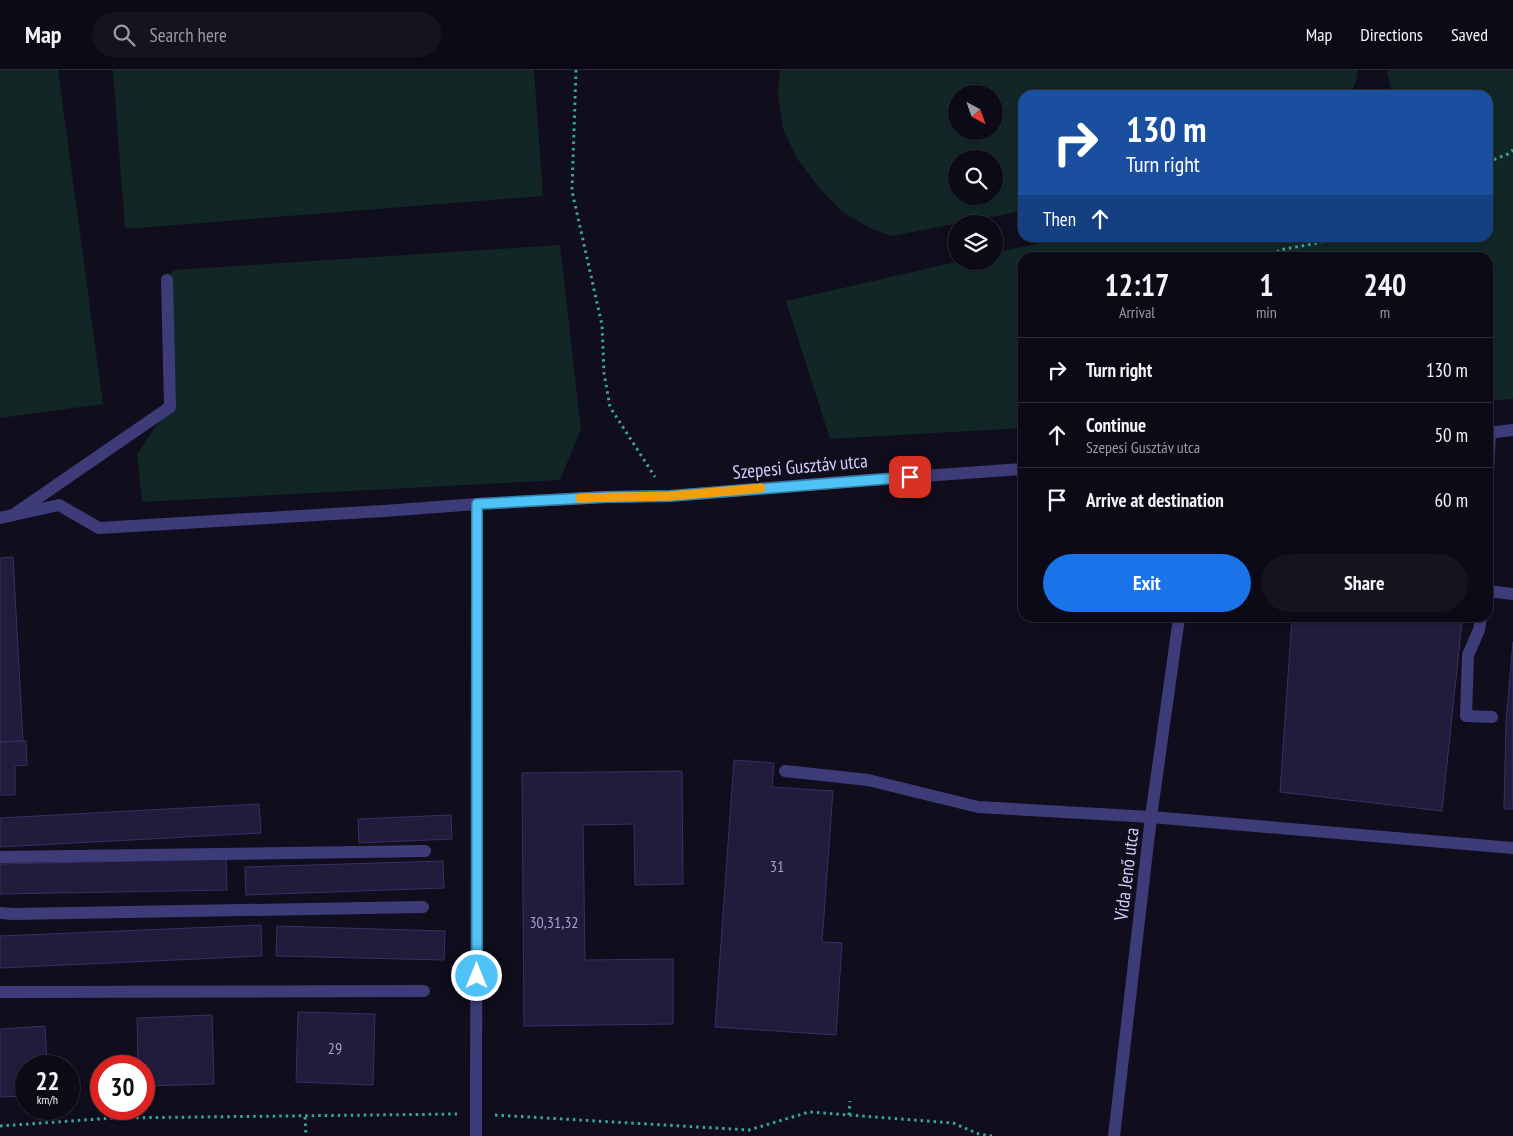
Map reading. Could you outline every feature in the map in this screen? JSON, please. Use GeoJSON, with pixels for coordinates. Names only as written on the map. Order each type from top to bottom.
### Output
{"type":"FeatureCollection","features":[{"type":"Feature","properties":{"kind":"street"},"geometry":{"type":"LineString","coordinates":[[5,517],[170,406],[167,280]]}},
{"type":"Feature","properties":{"kind":"street"},"geometry":{"type":"LineString","coordinates":[[1493,432],[1513,430]]}},
{"type":"Feature","properties":{"kind":"street","name":"Szepesi Gusztáv utca"},"geometry":{"type":"LineString","coordinates":[[5,517],[59,505],[99,528],[477,504],[606,497],[670,496],[864,480],[1018,470]]}},
{"type":"Feature","properties":{"kind":"street"},"geometry":{"type":"LineString","coordinates":[[476,1136],[477,504]]}},
{"type":"Feature","properties":{"kind":"street"},"geometry":{"type":"LineString","coordinates":[[1493,592],[1513,594]]}},
{"type":"Feature","properties":{"kind":"street","name":"Vida Jenő utca"},"geometry":{"type":"LineString","coordinates":[[1114,1136],[1151,817],[1178,622]]}},
{"type":"Feature","properties":{"kind":"street"},"geometry":{"type":"LineString","coordinates":[[1481,622],[1480,630],[1468,655],[1466,716],[1492,717]]}},
{"type":"Feature","properties":{"kind":"street"},"geometry":{"type":"LineString","coordinates":[[785,771],[868,780],[978,807],[1151,817],[1513,848]]}},
{"type":"Feature","properties":{"kind":"street"},"geometry":{"type":"LineString","coordinates":[[0,857],[425,851]]}},
{"type":"Feature","properties":{"kind":"street"},"geometry":{"type":"LineString","coordinates":[[0,913],[423,907]]}},
{"type":"Feature","properties":{"kind":"street"},"geometry":{"type":"LineString","coordinates":[[0,992],[424,991]]}},
{"type":"Feature","properties":{"kind":"path"},"geometry":{"type":"LineString","coordinates":[[576,70],[572,191],[602,325],[604,373],[610,407],[654,476],[670,496]]}},
{"type":"Feature","properties":{"kind":"path"},"geometry":{"type":"LineString","coordinates":[[1493,160],[1513,150]]}},
{"type":"Feature","properties":{"kind":"path"},"geometry":{"type":"LineString","coordinates":[[1278,252],[1279,250],[1318,242]]}},
{"type":"Feature","properties":{"kind":"path"},"geometry":{"type":"LineString","coordinates":[[848,1115],[850,1101]]}},
{"type":"Feature","properties":{"kind":"path"},"geometry":{"type":"LineString","coordinates":[[0,1126],[113,1118],[477,1114],[749,1130],[809,1112],[954,1123],[979,1134],[992,1136]]}},
{"type":"Feature","properties":{"kind":"path"},"geometry":{"type":"LineString","coordinates":[[305,1117],[306,1136]]}},
{"type":"Feature","properties":{"kind":"green space"},"geometry":{"type":"Polygon","coordinates":[[[0,70],[58,70],[103,404],[0,418],[0,70]]]}},
{"type":"Feature","properties":{"kind":"green space"},"geometry":{"type":"Polygon","coordinates":[[[113,70],[534,70],[543,196],[125,229],[113,70]]]}},
{"type":"Feature","properties":{"kind":"green space"},"geometry":{"type":"Polygon","coordinates":[[[780,70],[1358,70],[1352,90],[1018,90],[1018,212],[1001,215],[948,215],[948,225],[892,236],[870,228],[841,211],[820,189],[798,160],[783,129],[778,93],[780,70]]]}},
{"type":"Feature","properties":{"kind":"green space"},"geometry":{"type":"Polygon","coordinates":[[[1387,70],[1513,70],[1513,399],[1493,401],[1493,252],[1018,252],[1018,428],[830,439],[786,301],[948,264],[948,270],[1003,270],[1003,251],[1045,242],[1493,242],[1493,90],[1391,90],[1387,70]]]}},
{"type":"Feature","properties":{"kind":"green space"},"geometry":{"type":"Polygon","coordinates":[[[560,245],[581,429],[560,480],[142,502],[137,454],[170,406],[167,280],[173,270],[560,245]]]}},
{"type":"Feature","properties":{"kind":"building"},"geometry":{"type":"Polygon","coordinates":[[[13,557],[23,741],[0,742],[0,558],[13,557]]]}},
{"type":"Feature","properties":{"kind":"building"},"geometry":{"type":"Polygon","coordinates":[[[1292,622],[1462,622],[1442,811],[1280,792],[1292,622]]]}},
{"type":"Feature","properties":{"kind":"building"},"geometry":{"type":"Polygon","coordinates":[[[1513,642],[1513,809],[1504,809],[1506,722],[1513,642]]]}},
{"type":"Feature","properties":{"kind":"building"},"geometry":{"type":"Polygon","coordinates":[[[26,741],[27,765],[15,766],[15,795],[0,795],[0,742],[26,741]]]}},
{"type":"Feature","properties":{"kind":"building"},"geometry":{"type":"Polygon","coordinates":[[[734,760],[774,763],[772,787],[833,791],[822,942],[842,943],[836,1035],[715,1027],[734,760]]]}},
{"type":"Feature","properties":{"kind":"building"},"geometry":{"type":"Polygon","coordinates":[[[682,771],[683,884],[635,885],[634,824],[583,825],[585,960],[673,959],[673,1024],[524,1026],[522,773],[682,771]]]}},
{"type":"Feature","properties":{"kind":"building"},"geometry":{"type":"Polygon","coordinates":[[[259,804],[261,833],[0,847],[0,818],[259,804]]]}},
{"type":"Feature","properties":{"kind":"building"},"geometry":{"type":"Polygon","coordinates":[[[451,815],[452,839],[359,843],[358,819],[451,815]]]}},
{"type":"Feature","properties":{"kind":"building"},"geometry":{"type":"Polygon","coordinates":[[[226,859],[227,890],[0,894],[0,864],[226,859]]]}},
{"type":"Feature","properties":{"kind":"building"},"geometry":{"type":"Polygon","coordinates":[[[443,861],[444,888],[246,895],[245,867],[443,861]]]}},
{"type":"Feature","properties":{"kind":"building"},"geometry":{"type":"Polygon","coordinates":[[[261,925],[262,956],[0,968],[0,936],[261,925]]]}},
{"type":"Feature","properties":{"kind":"building"},"geometry":{"type":"Polygon","coordinates":[[[277,926],[445,931],[444,960],[276,956],[277,926]]]}},
{"type":"Feature","properties":{"kind":"building"},"geometry":{"type":"Polygon","coordinates":[[[298,1012],[375,1014],[373,1085],[296,1082],[298,1012]]]}},
{"type":"Feature","properties":{"kind":"building"},"geometry":{"type":"Polygon","coordinates":[[[212,1015],[214,1084],[155,1086],[155,1055],[138,1055],[137,1018],[212,1015]]]}},
{"type":"Feature","properties":{"kind":"building"},"geometry":{"type":"Polygon","coordinates":[[[45,1026],[46,1055],[15,1055],[15,1096],[0,1097],[0,1029],[45,1026]]]}},
{"type":"Feature","properties":{"kind":"slow traffic"},"geometry":{"type":"LineString","coordinates":[[580,498],[670,496],[761,488]]}},
{"type":"Feature","properties":{"kind":"route"},"geometry":{"type":"LineString","coordinates":[[477,976],[477,504],[606,497],[670,496],[910,477]]}}]}
